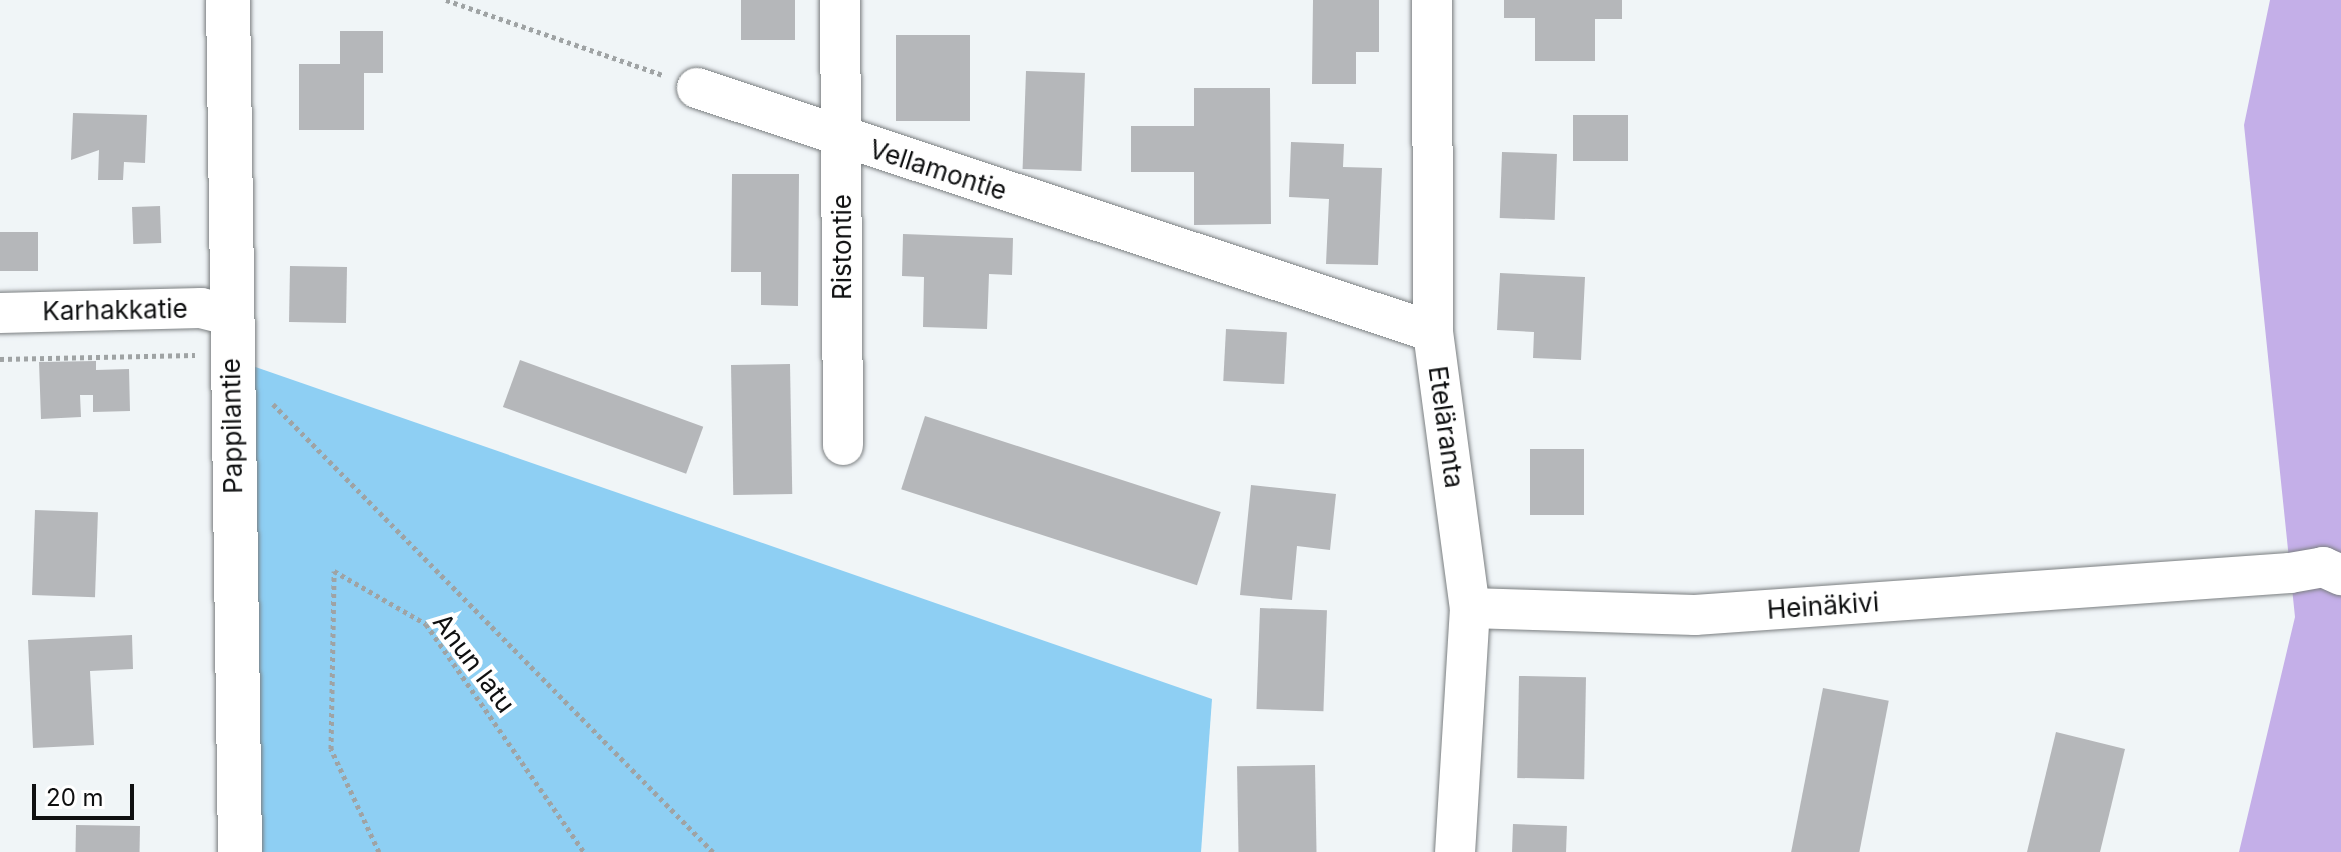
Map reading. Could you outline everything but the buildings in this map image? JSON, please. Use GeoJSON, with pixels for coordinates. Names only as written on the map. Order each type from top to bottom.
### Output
{"type":"FeatureCollection","features":[{"type":"Feature","properties":{"kind":"street","name":"Pappilantie"},"geometry":{"type":"LineString","coordinates":[[228,0],[230,315],[240,852]]}},
{"type":"Feature","properties":{"kind":"street","name":"Ristontie"},"geometry":{"type":"LineString","coordinates":[[840,0],[843,445]]}},
{"type":"Feature","properties":{"kind":"street","name":"Eteläranta"},"geometry":{"type":"LineString","coordinates":[[1432,0],[1433,332],[1470,608],[1455,852]]}},
{"type":"Feature","properties":{"kind":"street","name":"Vellamontie"},"geometry":{"type":"LineString","coordinates":[[697,88],[1433,332]]}},
{"type":"Feature","properties":{"kind":"street","name":"Karhakkatie"},"geometry":{"type":"LineString","coordinates":[[0,313],[201,308],[230,315]]}},
{"type":"Feature","properties":{"kind":"street","name":"Heinäkivi"},"geometry":{"type":"LineString","coordinates":[[1470,608],[1695,615],[2290,573],[2323,567],[2341,575]]}},
{"type":"Feature","properties":{"kind":"street"},"geometry":{"type":"LineString","coordinates":[[2290,573],[2336,589],[2341,596]]}},
{"type":"Feature","properties":{"kind":"path"},"geometry":{"type":"LineString","coordinates":[[446,0],[697,88]]}},
{"type":"Feature","properties":{"kind":"path"},"geometry":{"type":"LineString","coordinates":[[0,359],[202,354]]}},
{"type":"Feature","properties":{"kind":"path"},"geometry":{"type":"LineString","coordinates":[[262,393],[713,852]]}},
{"type":"Feature","properties":{"kind":"path","name":"Anun latu"},"geometry":{"type":"LineString","coordinates":[[379,852],[331,749],[334,571],[426,624],[584,852]]}},
{"type":"Feature","properties":{"kind":"shaded area"},"geometry":{"type":"Polygon","coordinates":[[[2270,0],[2341,0],[2341,852],[2239,852],[2295,617],[2244,125],[2270,0]]]}},
{"type":"Feature","properties":{"kind":"shaded area"},"geometry":{"type":"Polygon","coordinates":[[[241,362],[1212,699],[1201,852],[253,852],[241,362]]]}}]}
